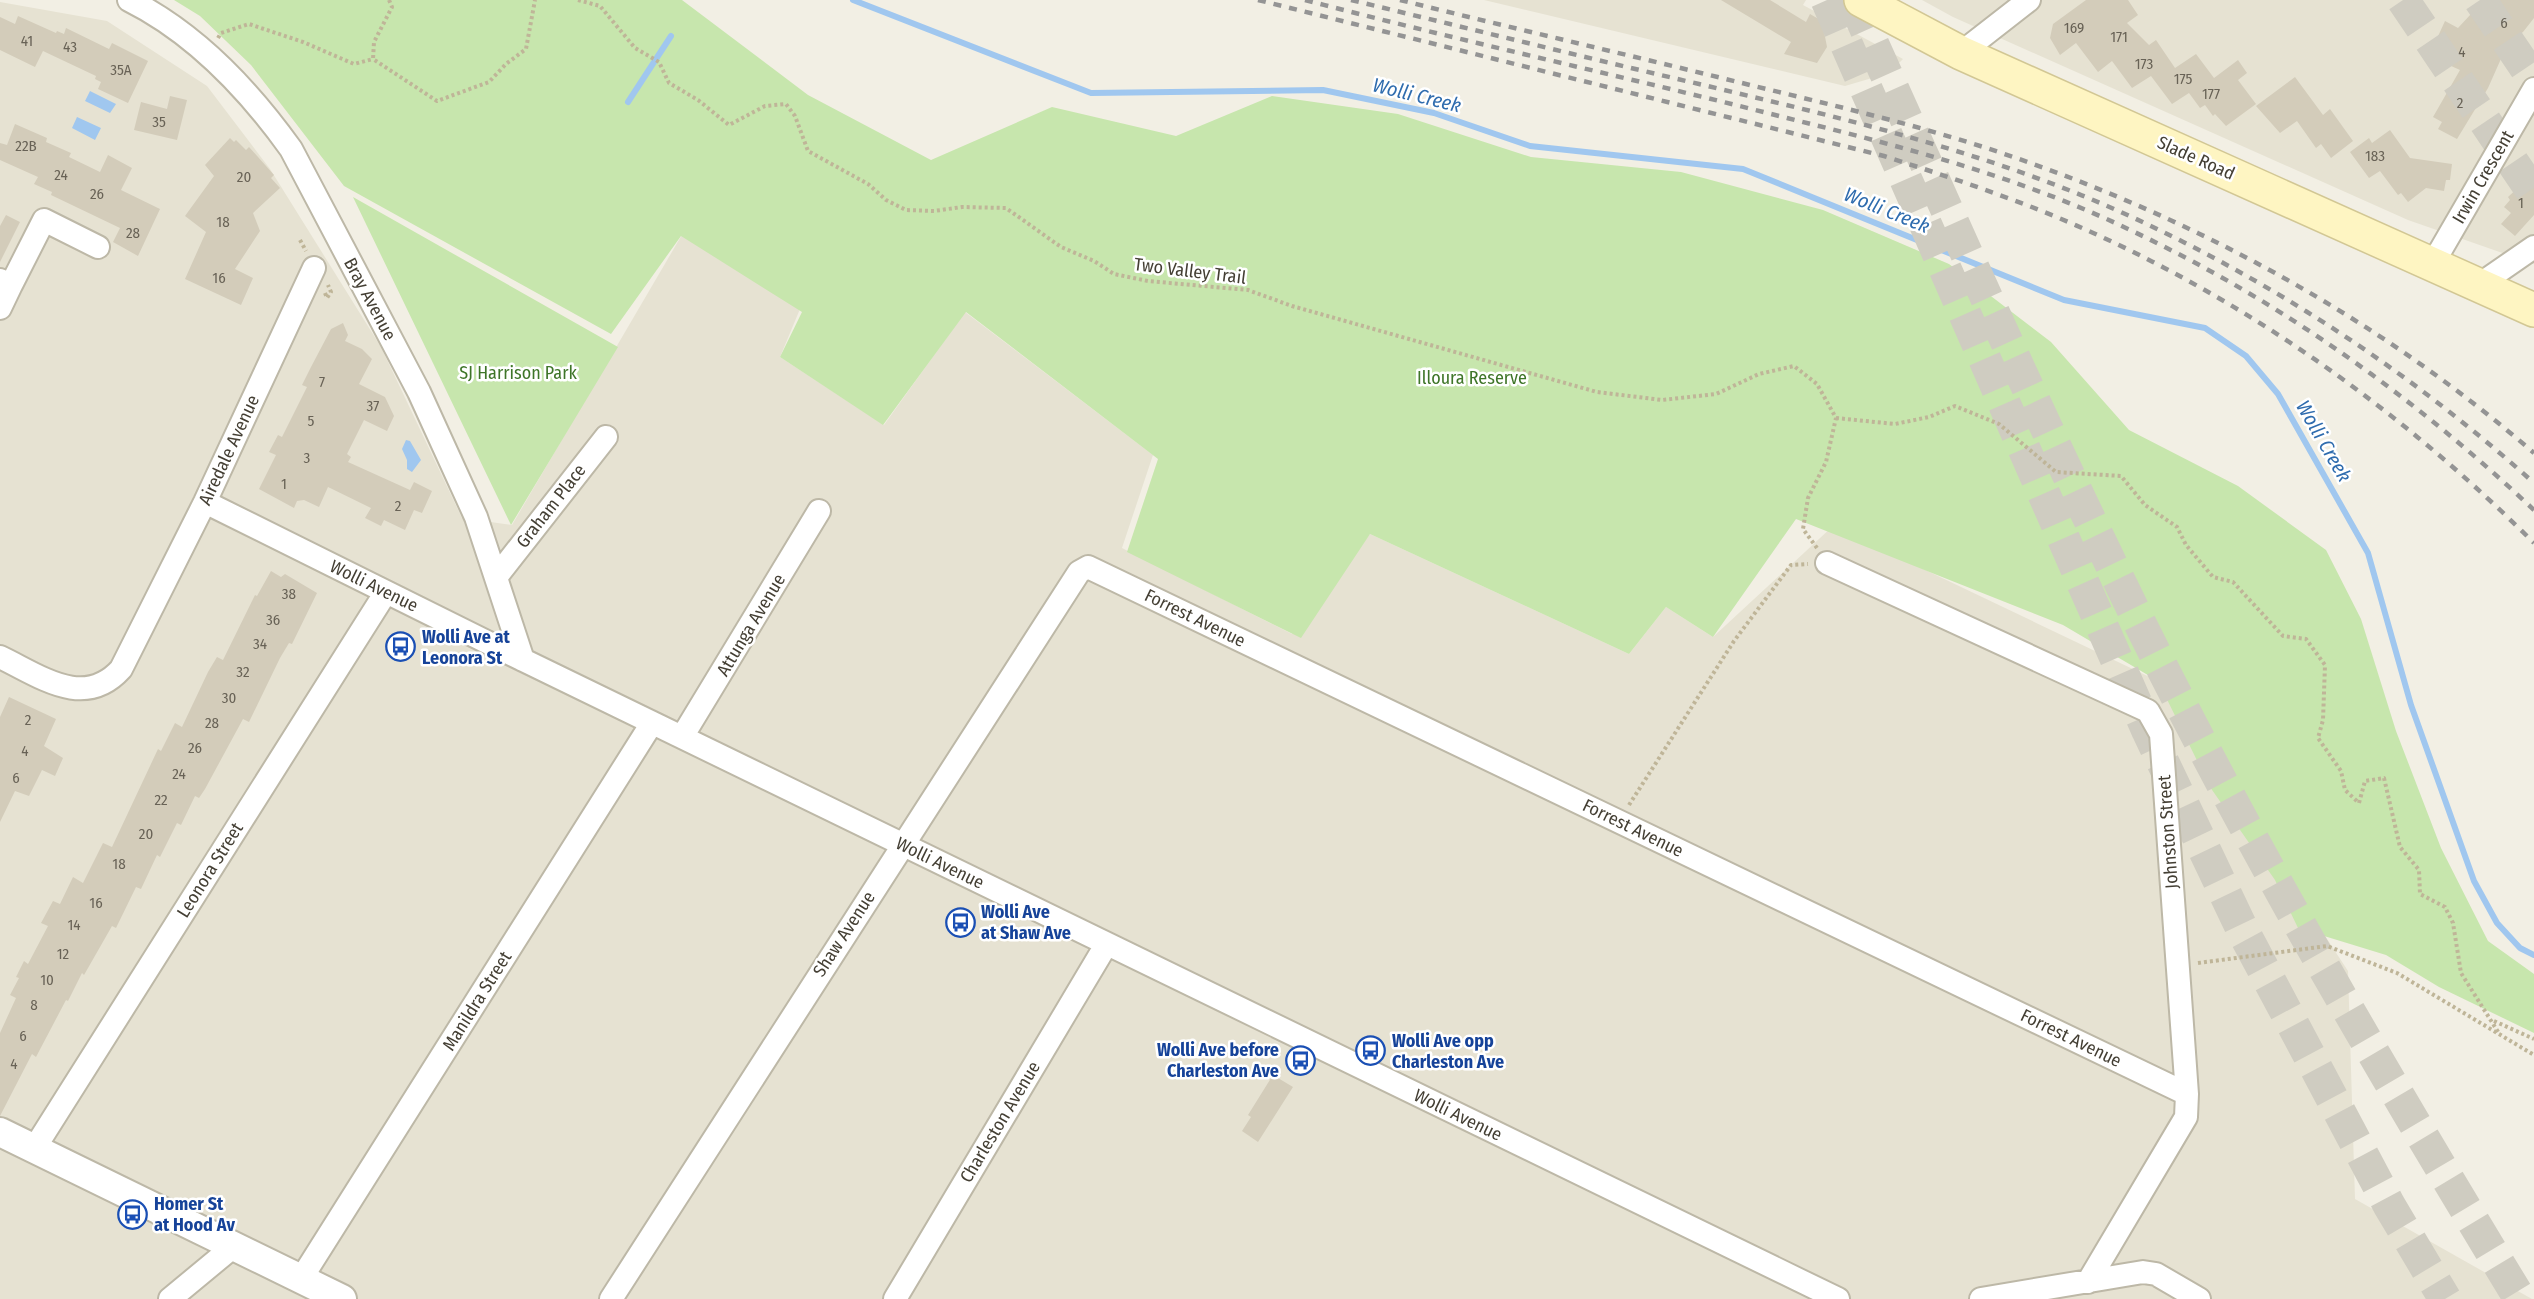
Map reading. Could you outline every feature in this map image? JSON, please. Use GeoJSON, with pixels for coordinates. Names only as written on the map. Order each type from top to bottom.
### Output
{"type":"FeatureCollection","features":[{"type":"Feature","properties":{"kind":"main road","name":"Slade Road"},"geometry":{"type":"LineString","coordinates":[[1861,0],[1962,53],[2534,310]]}},
{"type":"Feature","properties":{"kind":"street","name":"Bray Avenue"},"geometry":{"type":"LineString","coordinates":[[129,0],[207,53],[255,103],[291,149],[419,392],[477,517],[523,660]]}},
{"type":"Feature","properties":{"kind":"street"},"geometry":{"type":"LineString","coordinates":[[1962,53],[2029,0]]}},
{"type":"Feature","properties":{"kind":"street","name":"Irwin Crescent"},"geometry":{"type":"LineString","coordinates":[[2432,266],[2534,89]]}},
{"type":"Feature","properties":{"kind":"street"},"geometry":{"type":"LineString","coordinates":[[0,308],[5,283],[44,220],[98,246]]}},
{"type":"Feature","properties":{"kind":"street"},"geometry":{"type":"LineString","coordinates":[[2479,285],[2534,247]]}},
{"type":"Feature","properties":{"kind":"street","name":"Airedale Avenue"},"geometry":{"type":"LineString","coordinates":[[0,657],[57,683],[86,690],[111,679],[121,669],[205,502],[310,259]]}},
{"type":"Feature","properties":{"kind":"street","name":"Graham Place"},"geometry":{"type":"LineString","coordinates":[[497,576],[606,437]]}},
{"type":"Feature","properties":{"kind":"street","name":"Wolli Avenue"},"geometry":{"type":"LineString","coordinates":[[205,502],[1106,945],[1838,1299]]}},
{"type":"Feature","properties":{"kind":"street","name":"Attunga Avenue"},"geometry":{"type":"LineString","coordinates":[[682,737],[819,512]]}},
{"type":"Feature","properties":{"kind":"street","name":"Johnston Street"},"geometry":{"type":"LineString","coordinates":[[1827,562],[2148,711],[2161,734],[2187,1094],[2186,1117],[2088,1282]]}},
{"type":"Feature","properties":{"kind":"street","name":"Forrest Avenue"},"geometry":{"type":"LineString","coordinates":[[1079,572],[1088,567],[1095,570],[2187,1094]]}},
{"type":"Feature","properties":{"kind":"street","name":"Shaw Avenue"},"geometry":{"type":"LineString","coordinates":[[611,1299],[1079,572]]}},
{"type":"Feature","properties":{"kind":"street","name":"Leonora Street"},"geometry":{"type":"LineString","coordinates":[[34,1149],[386,592]]}},
{"type":"Feature","properties":{"kind":"street","name":"Manildra Street"},"geometry":{"type":"LineString","coordinates":[[301,1279],[652,723]]}},
{"type":"Feature","properties":{"kind":"street","name":"Charleston Avenue"},"geometry":{"type":"LineString","coordinates":[[895,1299],[1106,945]]}},
{"type":"Feature","properties":{"kind":"street"},"geometry":{"type":"LineString","coordinates":[[0,1132],[342,1299]]}},
{"type":"Feature","properties":{"kind":"street"},"geometry":{"type":"LineString","coordinates":[[170,1299],[234,1246]]}},
{"type":"Feature","properties":{"kind":"street"},"geometry":{"type":"LineString","coordinates":[[1980,1299],[2143,1272],[2156,1274],[2199,1299]]}},
{"type":"Feature","properties":{"kind":"path"},"geometry":{"type":"LineString","coordinates":[[373,59],[374,42],[392,7],[389,0]]}},
{"type":"Feature","properties":{"kind":"path"},"geometry":{"type":"LineString","coordinates":[[213,44],[221,33],[249,24],[303,42],[354,64],[373,59],[437,101],[489,82],[506,64],[526,49],[535,0]]}},
{"type":"Feature","properties":{"kind":"path","name":"Two Valley Trail"},"geometry":{"type":"LineString","coordinates":[[578,0],[600,6],[635,48],[658,62],[669,83],[698,100],[729,125],[765,106],[786,104],[795,116],[808,151],[868,184],[886,200],[906,210],[934,211],[962,207],[1006,208],[1061,247],[1094,261],[1114,274],[1148,280],[1248,290],[1292,306],[1598,392],[1662,400],[1716,394],[1759,374],[1794,366],[1817,384],[1839,419]]}},
{"type":"Feature","properties":{"kind":"path"},"geometry":{"type":"LineString","coordinates":[[300,240],[310,259]]}},
{"type":"Feature","properties":{"kind":"path"},"geometry":{"type":"LineString","coordinates":[[1827,562],[1803,529],[1808,498],[1826,462],[1839,419],[1895,424],[1929,417],[1955,406],[1999,424],[2056,472],[2121,476],[2145,505],[2177,527],[2186,545],[2213,577],[2233,582],[2283,636],[2306,639],[2325,665],[2324,720],[2318,738],[2341,771],[2345,790],[2359,802],[2365,782],[2384,778],[2400,847],[2419,870],[2420,894],[2445,907],[2453,924],[2461,973],[2500,1035]]}},
{"type":"Feature","properties":{"kind":"path"},"geometry":{"type":"LineString","coordinates":[[1628,806],[1734,641],[1791,565],[1827,562]]}},
{"type":"Feature","properties":{"kind":"path"},"geometry":{"type":"LineString","coordinates":[[2194,964],[2327,946],[2397,973],[2534,1055]]}},
{"type":"Feature","properties":{"kind":"path"},"geometry":{"type":"LineString","coordinates":[[2492,1020],[2534,1039]]}},
{"type":"Feature","properties":{"kind":"shaded area"},"geometry":{"type":"Polygon","coordinates":[[[1484,0],[1806,0],[1803,5],[1903,59],[1889,73],[1845,86],[1484,0]]]}},
{"type":"Feature","properties":{"kind":"shaded area"},"geometry":{"type":"Polygon","coordinates":[[[1922,0],[2534,0],[2534,264],[2408,220],[1953,17],[1922,0]]]}},
{"type":"Feature","properties":{"kind":"shaded area"},"geometry":{"type":"Polygon","coordinates":[[[0,2],[107,21],[207,86],[270,169],[381,347],[462,518],[512,525],[683,233],[800,309],[780,357],[884,425],[965,312],[1153,455],[1122,548],[1292,634],[1370,534],[1629,654],[1666,607],[1713,637],[1833,526],[2158,681],[2348,971],[2355,1199],[2532,1299],[0,1299],[0,2]]]}},
{"type":"Feature","properties":{"kind":"green space","name":"Illoura Reserve"},"geometry":{"type":"Polygon","coordinates":[[[174,0],[682,0],[808,95],[931,160],[1052,107],[1176,136],[1272,96],[1398,114],[1531,157],[1681,172],[1823,210],[1949,264],[2051,342],[2129,430],[2238,486],[2326,550],[2361,619],[2396,731],[2441,848],[2488,941],[2534,974],[2534,1033],[2439,987],[2386,955],[2298,928],[2275,880],[2210,787],[2158,681],[2063,625],[1796,519],[1713,637],[1666,607],[1629,654],[1370,534],[1301,638],[1127,552],[1158,459],[966,312],[883,425],[780,357],[802,312],[681,236],[611,334],[344,186],[251,65],[200,16],[174,0]]]}},
{"type":"Feature","properties":{"kind":"green space","name":"SJ Harrison Park"},"geometry":{"type":"Polygon","coordinates":[[[353,197],[618,347],[511,525],[353,197]]]}},
{"type":"Feature","properties":{"kind":"water"},"geometry":{"type":"Polygon","coordinates":[[[90,91],[116,104],[110,113],[85,101],[90,91]]]}},
{"type":"Feature","properties":{"kind":"water"},"geometry":{"type":"Polygon","coordinates":[[[77,117],[101,128],[95,140],[72,128],[77,117]]]}},
{"type":"Feature","properties":{"kind":"water"},"geometry":{"type":"Polygon","coordinates":[[[406,440],[410,441],[421,460],[412,472],[407,469],[407,460],[402,449],[406,440]]]}},
{"type":"Feature","properties":{"kind":"building"},"geometry":{"type":"Polygon","coordinates":[[[1721,0],[1770,0],[1806,22],[1810,14],[1822,21],[1827,47],[1817,63],[1784,54],[1791,42],[1721,0]]]}},
{"type":"Feature","properties":{"kind":"building"},"geometry":{"type":"Polygon","coordinates":[[[2086,0],[2128,0],[2138,15],[2127,23],[2149,45],[2156,40],[2175,68],[2196,54],[2214,78],[2238,60],[2247,73],[2238,80],[2256,104],[2226,126],[2215,114],[2213,116],[2205,105],[2200,108],[2189,93],[2172,104],[2151,76],[2132,88],[2112,61],[2098,72],[2076,43],[2060,55],[2050,38],[2053,24],[2086,0]]]}},
{"type":"Feature","properties":{"kind":"building"},"geometry":{"type":"Polygon","coordinates":[[[2484,0],[2534,0],[2534,18],[2523,32],[2508,43],[2488,88],[2457,139],[2438,129],[2442,122],[2433,117],[2460,70],[2429,56],[2445,21],[2458,28],[2484,0]]]}},
{"type":"Feature","properties":{"kind":"building"},"geometry":{"type":"Polygon","coordinates":[[[18,16],[56,33],[57,31],[64,34],[66,28],[109,49],[112,43],[148,61],[128,103],[98,89],[101,82],[95,79],[96,76],[43,51],[35,67],[0,50],[0,17],[15,24],[18,16]]]}},
{"type":"Feature","properties":{"kind":"building"},"geometry":{"type":"Polygon","coordinates":[[[2295,77],[2323,115],[2330,109],[2353,141],[2331,158],[2321,144],[2316,148],[2297,121],[2280,133],[2256,106],[2295,77]]]}},
{"type":"Feature","properties":{"kind":"building"},"geometry":{"type":"Polygon","coordinates":[[[170,96],[187,100],[177,140],[134,130],[141,102],[167,109],[170,96]]]}},
{"type":"Feature","properties":{"kind":"building"},"geometry":{"type":"Polygon","coordinates":[[[15,124],[47,138],[46,142],[71,153],[69,157],[100,172],[108,155],[132,168],[121,190],[160,209],[138,256],[113,242],[120,228],[51,195],[52,192],[34,184],[38,177],[0,160],[0,143],[7,145],[15,124]]]}},
{"type":"Feature","properties":{"kind":"building"},"geometry":{"type":"Polygon","coordinates":[[[2390,130],[2410,158],[2452,164],[2450,180],[2446,180],[2444,191],[2426,188],[2408,202],[2401,193],[2398,195],[2380,171],[2369,178],[2350,152],[2369,138],[2372,143],[2390,130]]]}},
{"type":"Feature","properties":{"kind":"building"},"geometry":{"type":"Polygon","coordinates":[[[230,138],[234,142],[236,140],[246,150],[249,147],[274,175],[271,178],[280,188],[253,213],[260,231],[235,269],[253,278],[241,305],[185,279],[206,232],[185,216],[214,176],[205,165],[230,138]]]}},
{"type":"Feature","properties":{"kind":"building"},"geometry":{"type":"Polygon","coordinates":[[[2534,173],[2534,215],[2515,236],[2501,224],[2511,213],[2504,207],[2510,200],[2508,197],[2534,173]]]}},
{"type":"Feature","properties":{"kind":"building"},"geometry":{"type":"Polygon","coordinates":[[[6,215],[20,222],[0,262],[0,226],[6,215]]]}},
{"type":"Feature","properties":{"kind":"building"},"geometry":{"type":"Polygon","coordinates":[[[343,323],[348,335],[345,341],[362,349],[372,359],[359,384],[385,397],[394,416],[387,431],[364,420],[347,454],[351,457],[348,462],[410,490],[414,482],[432,491],[422,513],[414,510],[405,530],[384,520],[381,526],[365,518],[371,508],[328,487],[319,507],[304,500],[297,501],[294,508],[259,489],[276,455],[269,452],[278,435],[282,437],[307,387],[302,385],[311,367],[331,329],[343,323]]]}},
{"type":"Feature","properties":{"kind":"building"},"geometry":{"type":"Polygon","coordinates":[[[271,571],[281,577],[285,574],[317,593],[292,644],[289,643],[280,658],[249,722],[243,719],[205,789],[199,798],[195,796],[181,825],[177,823],[160,857],[157,855],[141,889],[136,887],[116,928],[112,926],[84,975],[82,973],[36,1057],[32,1054],[0,1116],[0,1033],[16,998],[10,995],[19,978],[16,977],[24,961],[28,964],[48,926],[41,923],[53,901],[60,904],[73,877],[83,883],[103,843],[112,847],[158,749],[161,751],[175,723],[182,727],[208,672],[217,657],[223,660],[255,595],[257,596],[271,571]]]}},
{"type":"Feature","properties":{"kind":"building"},"geometry":{"type":"Polygon","coordinates":[[[9,697],[56,719],[44,746],[63,758],[55,776],[42,770],[29,796],[15,791],[0,822],[0,717],[9,697]]]}},
{"type":"Feature","properties":{"kind":"building"},"geometry":{"type":"Polygon","coordinates":[[[1273,1075],[1293,1087],[1258,1142],[1242,1131],[1251,1117],[1248,1115],[1273,1075]]]}},
{"type":"Feature","properties":{"kind":"waterway","name":"Wolli Creek"},"geometry":{"type":"LineString","coordinates":[[853,0],[1091,93],[1323,90],[1434,113],[1530,146],[1743,169],[2064,300],[2205,328],[2246,356],[2278,394],[2368,553],[2411,705],[2474,881],[2497,923],[2520,948],[2534,955]]}},
{"type":"Feature","properties":{"kind":"waterway"},"geometry":{"type":"LineString","coordinates":[[628,102],[671,36]]}},
{"type":"Feature","properties":{"kind":"tunnel"},"geometry":{"type":"LineString","coordinates":[[1827,0],[2148,731],[2243,931],[2389,1205],[2445,1299]]}},
{"type":"Feature","properties":{"kind":"tunnel"},"geometry":{"type":"LineString","coordinates":[[1853,0],[1988,302],[2174,691],[2268,867],[2366,1041],[2520,1299]]}},
{"type":"Feature","properties":{"kind":"tunnel"},"geometry":{"type":"LineString","coordinates":[[2403,0],[2534,194]]}},
{"type":"Feature","properties":{"kind":"tunnel"},"geometry":{"type":"LineString","coordinates":[[2480,0],[2534,80]]}},
{"type":"Feature","properties":{"kind":"railway"},"geometry":{"type":"LineString","coordinates":[[1258,0],[1884,156],[1994,193],[2059,218],[2189,281],[2252,318],[2312,358],[2371,400],[2427,445],[2534,543]]}},
{"type":"Feature","properties":{"kind":"railway"},"geometry":{"type":"LineString","coordinates":[[1305,0],[1874,140],[2003,179],[2087,210],[2184,257],[2238,287],[2342,353],[2441,428],[2534,510]]}},
{"type":"Feature","properties":{"kind":"railway"},"geometry":{"type":"LineString","coordinates":[[1351,0],[1865,125],[1974,157],[2082,195],[2188,244],[2293,303],[2393,370],[2488,443],[2534,483]]}},
{"type":"Feature","properties":{"kind":"railway"},"geometry":{"type":"LineString","coordinates":[[1400,0],[1885,119],[1952,137],[2089,185],[2225,246],[2354,320],[2417,361],[2534,453]]}},
{"type":"Feature","properties":{"kind":"place","name":"Wolli Ave at Leonora St"},"geometry":{"type":"Point","coordinates":[401,647]}},
{"type":"Feature","properties":{"kind":"place","name":"Wolli Ave at Shaw Ave"},"geometry":{"type":"Point","coordinates":[960,922]}},
{"type":"Feature","properties":{"kind":"place","name":"Wolli Ave opp Charleston Ave"},"geometry":{"type":"Point","coordinates":[1371,1051]}},
{"type":"Feature","properties":{"kind":"place","name":"Wolli Ave before Charleston Ave"},"geometry":{"type":"Point","coordinates":[1300,1060]}},
{"type":"Feature","properties":{"kind":"place","name":"Homer St at Hood Av"},"geometry":{"type":"Point","coordinates":[133,1214]}}]}
